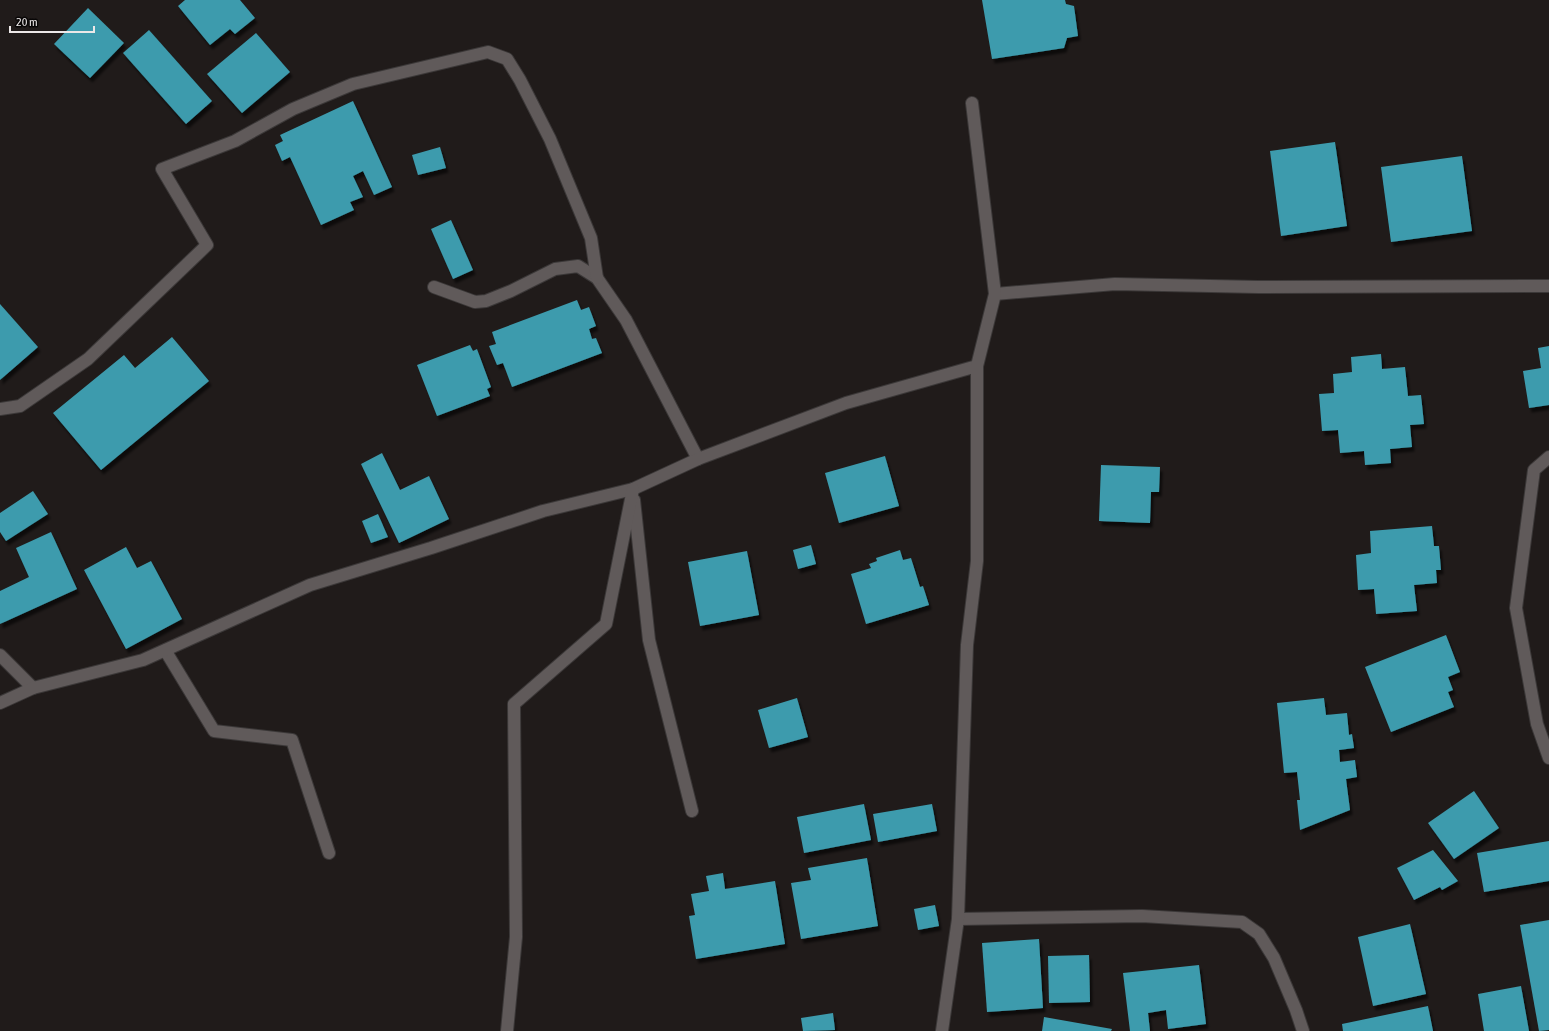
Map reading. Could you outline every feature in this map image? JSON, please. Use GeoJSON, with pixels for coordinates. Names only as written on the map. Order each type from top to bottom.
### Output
{"type":"FeatureCollection","features":[{"type":"Feature","properties":{"kind":"street"},"geometry":{"type":"LineString","coordinates":[[0,409],[20,406],[88,360],[207,245],[162,169],[235,141],[293,109],[353,84],[456,59],[488,52],[507,59],[520,80],[550,140],[591,238],[597,278]]}},
{"type":"Feature","properties":{"kind":"street"},"geometry":{"type":"LineString","coordinates":[[942,1031],[958,919],[967,645],[977,561],[977,366],[994,294],[972,103]]}},
{"type":"Feature","properties":{"kind":"street"},"geometry":{"type":"LineString","coordinates":[[434,287],[474,302],[486,302],[555,269],[578,266],[597,278],[626,320],[698,459]]}},
{"type":"Feature","properties":{"kind":"street"},"geometry":{"type":"LineString","coordinates":[[994,294],[1115,284],[1258,287],[1549,286]]}},
{"type":"Feature","properties":{"kind":"street"},"geometry":{"type":"LineString","coordinates":[[0,702],[33,688],[143,660],[310,585],[431,548],[543,511],[633,489],[698,459],[846,403],[977,366]]}},
{"type":"Feature","properties":{"kind":"street"},"geometry":{"type":"LineString","coordinates":[[1549,458],[1534,470],[1516,608],[1536,724],[1549,758]]}},
{"type":"Feature","properties":{"kind":"street"},"geometry":{"type":"LineString","coordinates":[[633,489],[649,640],[692,811]]}},
{"type":"Feature","properties":{"kind":"street"},"geometry":{"type":"LineString","coordinates":[[507,1031],[516,937],[514,704],[606,624],[633,489]]}},
{"type":"Feature","properties":{"kind":"street"},"geometry":{"type":"LineString","coordinates":[[166,650],[214,731],[292,740],[330,853]]}},
{"type":"Feature","properties":{"kind":"street"},"geometry":{"type":"LineString","coordinates":[[0,655],[33,688]]}},
{"type":"Feature","properties":{"kind":"street"},"geometry":{"type":"LineString","coordinates":[[958,919],[1142,916],[1242,922],[1259,934],[1274,958],[1296,1010],[1303,1031]]}},
{"type":"Feature","properties":{"kind":"building"},"geometry":{"type":"Polygon","coordinates":[[[185,0],[240,0],[255,18],[235,34],[230,29],[210,45],[178,6],[185,0]]]}},
{"type":"Feature","properties":{"kind":"building"},"geometry":{"type":"Polygon","coordinates":[[[982,0],[1065,0],[1066,4],[1074,6],[1078,36],[1067,38],[1064,48],[992,59],[982,0]]]}},
{"type":"Feature","properties":{"kind":"building"},"geometry":{"type":"Polygon","coordinates":[[[88,8],[124,43],[90,78],[54,44],[88,8]]]}},
{"type":"Feature","properties":{"kind":"building"},"geometry":{"type":"Polygon","coordinates":[[[149,30],[212,101],[186,124],[123,53],[149,30]]]}},
{"type":"Feature","properties":{"kind":"building"},"geometry":{"type":"Polygon","coordinates":[[[256,33],[290,72],[242,113],[207,74],[256,33]]]}},
{"type":"Feature","properties":{"kind":"building"},"geometry":{"type":"Polygon","coordinates":[[[353,101],[392,187],[374,195],[363,171],[353,176],[363,197],[350,202],[354,210],[321,225],[290,157],[282,161],[275,145],[283,141],[280,135],[353,101]]]}},
{"type":"Feature","properties":{"kind":"building"},"geometry":{"type":"Polygon","coordinates":[[[1335,142],[1347,226],[1281,236],[1270,151],[1335,142]]]}},
{"type":"Feature","properties":{"kind":"building"},"geometry":{"type":"Polygon","coordinates":[[[440,147],[446,168],[418,175],[412,155],[440,147]]]}},
{"type":"Feature","properties":{"kind":"building"},"geometry":{"type":"Polygon","coordinates":[[[1462,156],[1472,231],[1391,242],[1381,167],[1462,156]]]}},
{"type":"Feature","properties":{"kind":"building"},"geometry":{"type":"Polygon","coordinates":[[[451,220],[473,270],[453,279],[431,229],[451,220]]]}},
{"type":"Feature","properties":{"kind":"building"},"geometry":{"type":"Polygon","coordinates":[[[577,300],[581,310],[589,307],[596,326],[589,329],[592,339],[596,338],[602,353],[512,387],[503,363],[497,365],[489,346],[496,344],[492,332],[577,300]]]}},
{"type":"Feature","properties":{"kind":"building"},"geometry":{"type":"Polygon","coordinates":[[[0,304],[38,347],[0,380],[0,304]]]}},
{"type":"Feature","properties":{"kind":"building"},"geometry":{"type":"Polygon","coordinates":[[[172,337],[209,381],[101,470],[53,413],[124,355],[135,368],[172,337]]]}},
{"type":"Feature","properties":{"kind":"building"},"geometry":{"type":"Polygon","coordinates":[[[470,345],[473,351],[477,349],[491,387],[487,389],[490,396],[437,416],[417,365],[470,345]]]}},
{"type":"Feature","properties":{"kind":"building"},"geometry":{"type":"Polygon","coordinates":[[[1549,346],[1549,405],[1529,408],[1523,371],[1541,368],[1538,348],[1549,346]]]}},
{"type":"Feature","properties":{"kind":"building"},"geometry":{"type":"Polygon","coordinates":[[[1381,354],[1382,369],[1405,367],[1408,396],[1421,395],[1424,424],[1410,425],[1412,447],[1390,449],[1391,463],[1365,465],[1364,451],[1340,453],[1338,430],[1322,431],[1319,394],[1334,393],[1333,374],[1352,372],[1351,357],[1381,354]]]}},
{"type":"Feature","properties":{"kind":"building"},"geometry":{"type":"Polygon","coordinates":[[[382,453],[400,490],[429,476],[449,519],[399,543],[361,464],[382,453]]]}},
{"type":"Feature","properties":{"kind":"building"},"geometry":{"type":"Polygon","coordinates":[[[885,456],[899,506],[839,523],[825,473],[885,456]]]}},
{"type":"Feature","properties":{"kind":"building"},"geometry":{"type":"Polygon","coordinates":[[[1101,465],[1160,467],[1159,492],[1151,492],[1150,523],[1099,521],[1101,465]]]}},
{"type":"Feature","properties":{"kind":"building"},"geometry":{"type":"Polygon","coordinates":[[[33,491],[48,514],[6,541],[0,532],[0,513],[33,491]]]}},
{"type":"Feature","properties":{"kind":"building"},"geometry":{"type":"Polygon","coordinates":[[[378,514],[388,537],[371,543],[362,521],[378,514]]]}},
{"type":"Feature","properties":{"kind":"building"},"geometry":{"type":"Polygon","coordinates":[[[1432,526],[1434,546],[1439,546],[1441,570],[1436,570],[1437,583],[1414,585],[1417,611],[1376,614],[1374,589],[1358,590],[1356,555],[1371,553],[1370,531],[1432,526]]]}},
{"type":"Feature","properties":{"kind":"building"},"geometry":{"type":"Polygon","coordinates":[[[51,532],[77,589],[0,624],[0,591],[29,577],[16,548],[51,532]]]}},
{"type":"Feature","properties":{"kind":"building"},"geometry":{"type":"Polygon","coordinates":[[[811,545],[816,564],[798,569],[793,550],[811,545]]]}},
{"type":"Feature","properties":{"kind":"building"},"geometry":{"type":"Polygon","coordinates":[[[126,547],[137,568],[151,561],[182,619],[126,649],[84,570],[126,547]]]}},
{"type":"Feature","properties":{"kind":"building"},"geometry":{"type":"Polygon","coordinates":[[[900,550],[903,560],[911,558],[920,587],[923,586],[929,605],[866,624],[851,574],[871,568],[869,564],[877,561],[876,558],[900,550]]]}},
{"type":"Feature","properties":{"kind":"building"},"geometry":{"type":"Polygon","coordinates":[[[747,551],[759,615],[700,626],[688,562],[747,551]]]}},
{"type":"Feature","properties":{"kind":"building"},"geometry":{"type":"Polygon","coordinates":[[[1446,635],[1460,672],[1448,677],[1453,690],[1448,692],[1454,707],[1391,732],[1365,667],[1446,635]]]}},
{"type":"Feature","properties":{"kind":"building"},"geometry":{"type":"Polygon","coordinates":[[[797,698],[808,737],[769,748],[758,710],[797,698]]]}},
{"type":"Feature","properties":{"kind":"building"},"geometry":{"type":"Polygon","coordinates":[[[1324,698],[1326,715],[1347,713],[1349,735],[1352,734],[1354,748],[1339,750],[1340,762],[1355,760],[1357,777],[1346,779],[1350,810],[1300,830],[1297,800],[1300,800],[1297,772],[1284,773],[1277,703],[1324,698]]]}},
{"type":"Feature","properties":{"kind":"building"},"geometry":{"type":"Polygon","coordinates":[[[1474,791],[1499,828],[1454,859],[1428,823],[1474,791]]]}},
{"type":"Feature","properties":{"kind":"building"},"geometry":{"type":"Polygon","coordinates":[[[864,804],[871,840],[804,853],[797,817],[864,804]]]}},
{"type":"Feature","properties":{"kind":"building"},"geometry":{"type":"Polygon","coordinates":[[[932,804],[937,831],[878,842],[873,814],[932,804]]]}},
{"type":"Feature","properties":{"kind":"building"},"geometry":{"type":"Polygon","coordinates":[[[1549,841],[1549,881],[1484,892],[1477,853],[1549,841]]]}},
{"type":"Feature","properties":{"kind":"building"},"geometry":{"type":"Polygon","coordinates":[[[1433,850],[1458,881],[1442,890],[1440,887],[1414,900],[1397,868],[1433,850]]]}},
{"type":"Feature","properties":{"kind":"building"},"geometry":{"type":"Polygon","coordinates":[[[867,858],[878,926],[801,939],[791,883],[811,880],[808,868],[867,858]]]}},
{"type":"Feature","properties":{"kind":"building"},"geometry":{"type":"Polygon","coordinates":[[[723,873],[725,889],[775,881],[785,944],[696,959],[689,916],[695,915],[691,894],[709,891],[706,876],[723,873]]]}},
{"type":"Feature","properties":{"kind":"building"},"geometry":{"type":"Polygon","coordinates":[[[935,905],[939,926],[918,930],[914,909],[935,905]]]}},
{"type":"Feature","properties":{"kind":"building"},"geometry":{"type":"Polygon","coordinates":[[[1549,920],[1549,1030],[1539,1031],[1520,925],[1549,920]]]}},
{"type":"Feature","properties":{"kind":"building"},"geometry":{"type":"Polygon","coordinates":[[[1410,924],[1426,994],[1373,1006],[1358,937],[1410,924]]]}},
{"type":"Feature","properties":{"kind":"building"},"geometry":{"type":"Polygon","coordinates":[[[1039,939],[1043,1008],[987,1012],[982,943],[1039,939]]]}},
{"type":"Feature","properties":{"kind":"building"},"geometry":{"type":"Polygon","coordinates":[[[1089,955],[1090,1002],[1049,1003],[1048,956],[1089,955]]]}},
{"type":"Feature","properties":{"kind":"building"},"geometry":{"type":"Polygon","coordinates":[[[1199,965],[1206,1024],[1168,1029],[1166,1010],[1148,1013],[1150,1031],[1130,1031],[1123,973],[1199,965]]]}},
{"type":"Feature","properties":{"kind":"building"},"geometry":{"type":"Polygon","coordinates":[[[1521,986],[1529,1031],[1484,1031],[1478,994],[1521,986]]]}},
{"type":"Feature","properties":{"kind":"building"},"geometry":{"type":"Polygon","coordinates":[[[1428,1006],[1433,1031],[1343,1031],[1342,1024],[1428,1006]]]}},
{"type":"Feature","properties":{"kind":"building"},"geometry":{"type":"Polygon","coordinates":[[[833,1013],[835,1030],[803,1031],[801,1018],[833,1013]]]}},
{"type":"Feature","properties":{"kind":"building"},"geometry":{"type":"Polygon","coordinates":[[[1044,1017],[1112,1029],[1111,1031],[1042,1031],[1044,1017]]]}}]}
